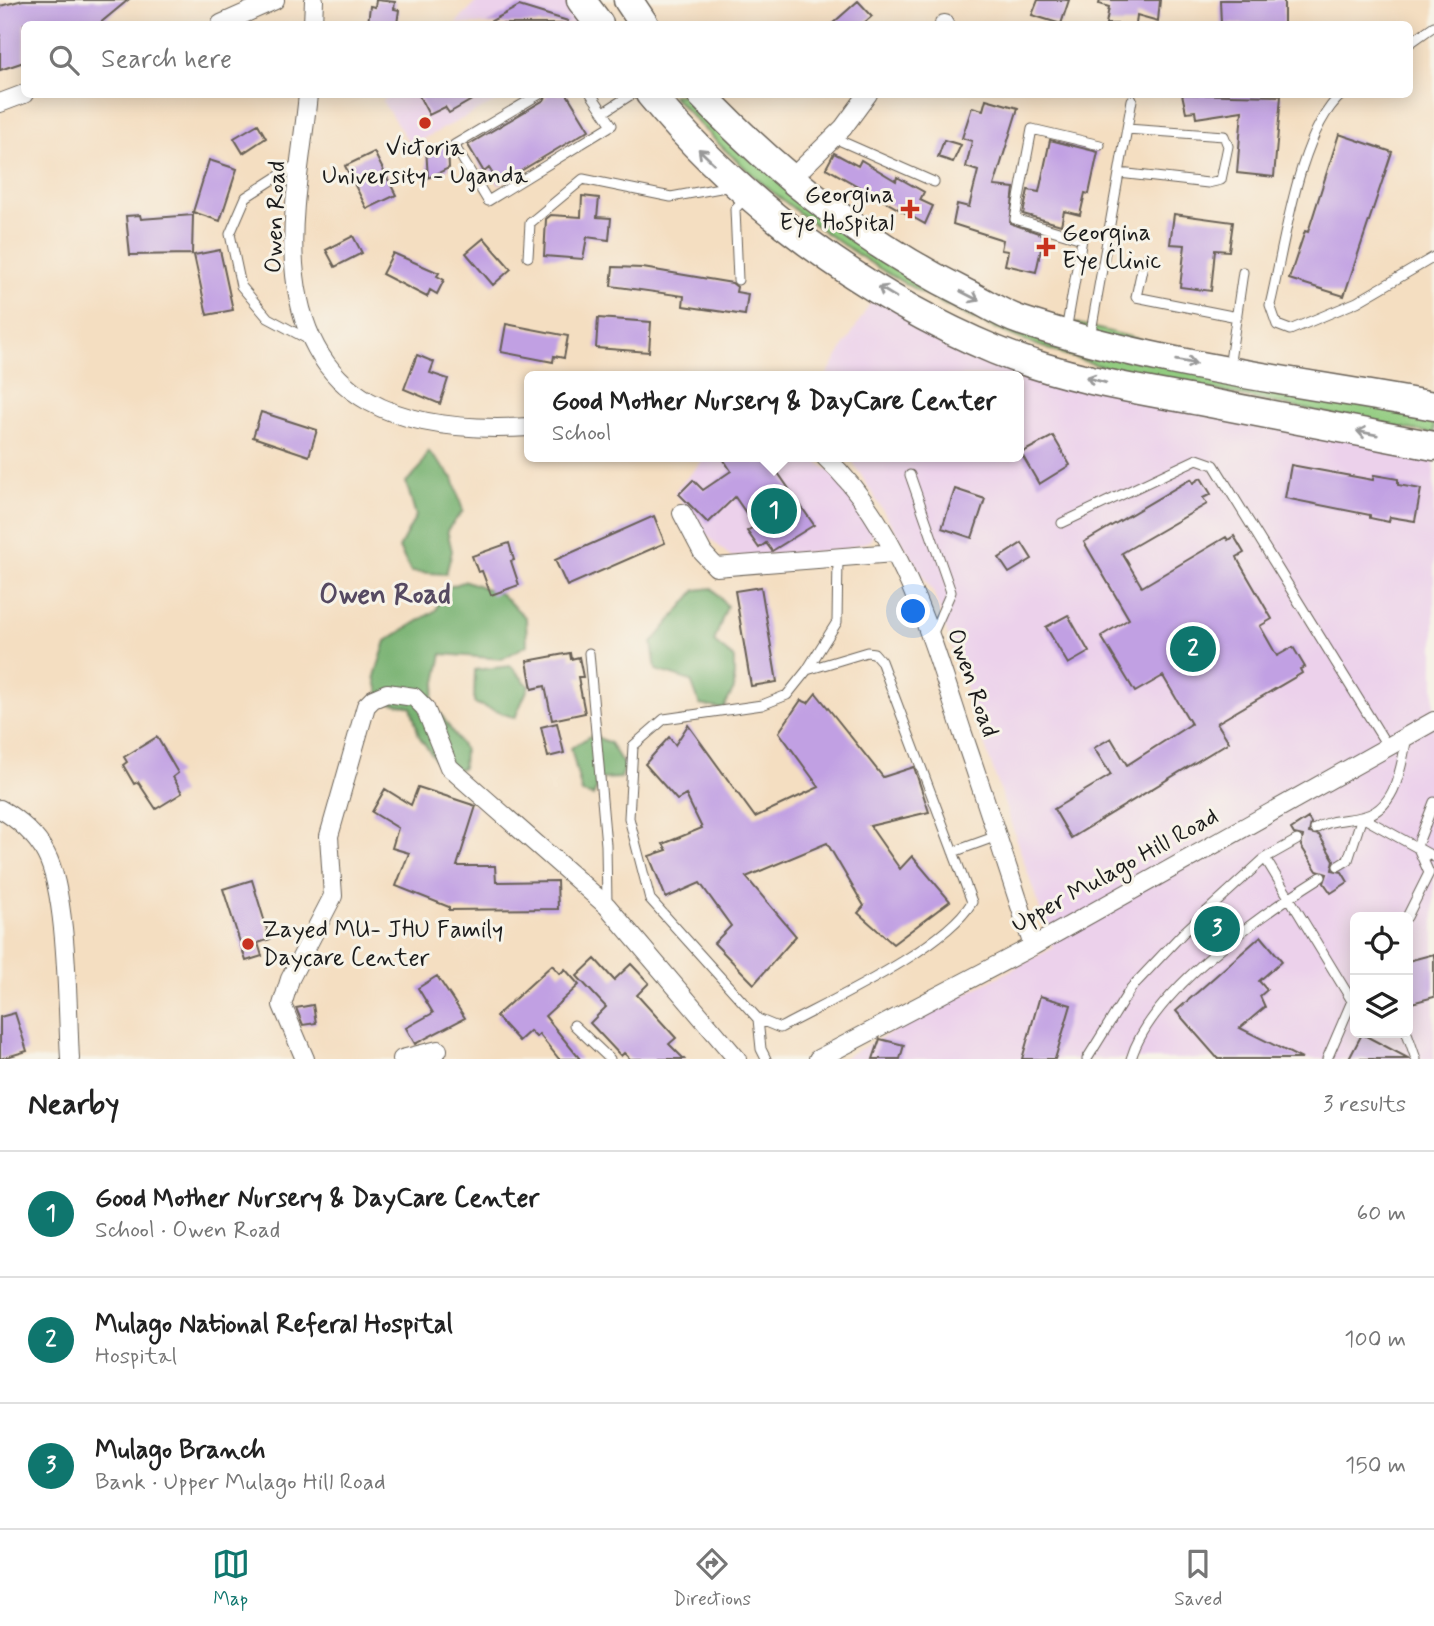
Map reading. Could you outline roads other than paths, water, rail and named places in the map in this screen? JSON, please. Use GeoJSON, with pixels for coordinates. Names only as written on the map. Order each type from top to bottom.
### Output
{"type":"FeatureCollection","features":[{"type":"Feature","properties":{"kind":"main road"},"geometry":{"type":"LineString","coordinates":[[582,0],[596,21]]}},
{"type":"Feature","properties":{"kind":"main road"},"geometry":{"type":"LineString","coordinates":[[628,0],[642,21]]}},
{"type":"Feature","properties":{"kind":"main road"},"geometry":{"type":"LineString","coordinates":[[653,98],[681,132],[742,190],[826,255],[913,308],[996,350],[1103,383],[1434,446]]}},
{"type":"Feature","properties":{"kind":"main road"},"geometry":{"type":"LineString","coordinates":[[705,98],[744,139],[791,179],[873,241],[944,283],[1016,319],[1136,353],[1434,406]]}},
{"type":"Feature","properties":{"kind":"main road"},"geometry":{"type":"LineString","coordinates":[[1133,389],[1136,353]]}},
{"type":"Feature","properties":{"kind":"street"},"geometry":{"type":"LineString","coordinates":[[228,21],[275,0]]}},
{"type":"Feature","properties":{"kind":"street"},"geometry":{"type":"LineString","coordinates":[[313,21],[314,0]]}},
{"type":"Feature","properties":{"kind":"street"},"geometry":{"type":"LineString","coordinates":[[0,103],[21,95]]}},
{"type":"Feature","properties":{"kind":"street","name":"Owen Road"},"geometry":{"type":"LineString","coordinates":[[308,98],[294,264],[311,341],[324,363],[352,393],[398,415],[431,424],[487,429],[524,427]]}},
{"type":"Feature","properties":{"kind":"street"},"geometry":{"type":"LineString","coordinates":[[791,179],[834,138],[865,98]]}},
{"type":"Feature","properties":{"kind":"street","name":"Owen Road"},"geometry":{"type":"LineString","coordinates":[[830,462],[849,479],[876,516],[932,637],[1033,946]]}},
{"type":"Feature","properties":{"kind":"street"},"geometry":{"type":"LineString","coordinates":[[682,513],[703,553],[716,567],[894,553]]}},
{"type":"Feature","properties":{"kind":"street"},"geometry":{"type":"LineString","coordinates":[[305,1059],[282,1005],[290,979],[332,896],[329,836],[366,706],[373,699],[387,693],[414,697],[425,708],[449,767],[607,906],[737,1059]]}},
{"type":"Feature","properties":{"kind":"street","name":"Upper Mulago Hill Road"},"geometry":{"type":"LineString","coordinates":[[818,1059],[1033,946],[1434,721]]}},
{"type":"Feature","properties":{"kind":"street"},"geometry":{"type":"LineString","coordinates":[[0,809],[30,832],[46,853],[57,882],[70,1059]]}},
{"type":"Feature","properties":{"kind":"street"},"geometry":{"type":"LineString","coordinates":[[402,1059],[438,1049]]}},
{"type":"Feature","properties":{"kind":"lane"},"geometry":{"type":"LineString","coordinates":[[1413,40],[1434,26]]}},
{"type":"Feature","properties":{"kind":"lane"},"geometry":{"type":"LineString","coordinates":[[533,98],[454,145],[488,201],[612,125],[594,98]]}},
{"type":"Feature","properties":{"kind":"lane"},"geometry":{"type":"LineString","coordinates":[[604,112],[626,98]]}},
{"type":"Feature","properties":{"kind":"lane"},"geometry":{"type":"LineString","coordinates":[[1338,98],[1308,144],[1270,305],[1277,325],[1290,330],[1357,302],[1434,257]]}},
{"type":"Feature","properties":{"kind":"lane"},"geometry":{"type":"LineString","coordinates":[[1078,337],[1119,173],[1132,100]]}},
{"type":"Feature","properties":{"kind":"lane"},"geometry":{"type":"LineString","coordinates":[[1078,337],[1082,239],[1014,219],[1032,129],[1100,145]]}},
{"type":"Feature","properties":{"kind":"lane"},"geometry":{"type":"LineString","coordinates":[[1119,173],[1208,183],[1221,180],[1228,146],[1224,136],[1127,129]]}},
{"type":"Feature","properties":{"kind":"lane"},"geometry":{"type":"LineString","coordinates":[[834,138],[934,183]]}},
{"type":"Feature","properties":{"kind":"lane"},"geometry":{"type":"LineString","coordinates":[[302,160],[246,197],[230,234],[241,286],[268,318],[311,341]]}},
{"type":"Feature","properties":{"kind":"lane"},"geometry":{"type":"LineString","coordinates":[[528,257],[530,223],[583,179],[671,197],[742,190],[735,209],[737,280]]}},
{"type":"Feature","properties":{"kind":"lane"},"geometry":{"type":"LineString","coordinates":[[1143,260],[1136,297],[1237,317]]}},
{"type":"Feature","properties":{"kind":"lane"},"geometry":{"type":"LineString","coordinates":[[1228,369],[1243,272]]}},
{"type":"Feature","properties":{"kind":"lane"},"geometry":{"type":"LineString","coordinates":[[1062,523],[1197,459],[1214,466],[1388,747]]}},
{"type":"Feature","properties":{"kind":"lane"},"geometry":{"type":"LineString","coordinates":[[911,475],[951,592],[932,637]]}},
{"type":"Feature","properties":{"kind":"lane"},"geometry":{"type":"LineString","coordinates":[[807,670],[867,652],[874,653],[881,661],[972,902],[964,916],[905,960],[780,1028],[758,1019],[650,899],[629,818],[632,746],[664,719],[762,705],[787,695],[807,670],[836,622],[838,558]]}},
{"type":"Feature","properties":{"kind":"lane"},"geometry":{"type":"LineString","coordinates":[[589,653],[606,845],[607,906]]}},
{"type":"Feature","properties":{"kind":"lane"},"geometry":{"type":"LineString","coordinates":[[1315,829],[1330,820],[1362,817],[1373,813],[1390,797],[1397,781],[1408,735]]}},
{"type":"Feature","properties":{"kind":"lane"},"geometry":{"type":"LineString","coordinates":[[1410,912],[1429,873],[1417,846],[1434,802]]}},
{"type":"Feature","properties":{"kind":"lane"},"geometry":{"type":"LineString","coordinates":[[1362,817],[1434,857]]}},
{"type":"Feature","properties":{"kind":"lane"},"geometry":{"type":"LineString","coordinates":[[1338,866],[1348,860],[1362,817]]}},
{"type":"Feature","properties":{"kind":"lane"},"geometry":{"type":"LineString","coordinates":[[953,852],[997,836]]}},
{"type":"Feature","properties":{"kind":"lane"},"geometry":{"type":"LineString","coordinates":[[1087,1059],[1131,988],[1183,933],[1265,858],[1297,839]]}},
{"type":"Feature","properties":{"kind":"lane"},"geometry":{"type":"LineString","coordinates":[[1265,858],[1350,995]]}},
{"type":"Feature","properties":{"kind":"lane"},"geometry":{"type":"LineString","coordinates":[[1131,1059],[1149,1021],[1167,999],[1232,941],[1289,897],[1321,877]]}},
{"type":"Feature","properties":{"kind":"lane"},"geometry":{"type":"LineString","coordinates":[[1328,1059],[1350,1010]]}},
{"type":"Feature","properties":{"kind":"lane"},"geometry":{"type":"LineString","coordinates":[[758,1019],[761,1049],[766,1059]]}},
{"type":"Feature","properties":{"kind":"lane"},"geometry":{"type":"LineString","coordinates":[[574,1025],[610,1059]]}},
{"type":"Feature","properties":{"kind":"lane"},"geometry":{"type":"LineString","coordinates":[[1409,1038],[1416,1059]]}},
{"type":"Feature","properties":{"kind":"place","name":"Victoria University - Uganda"},"geometry":{"type":"Point","coordinates":[425,123]}},
{"type":"Feature","properties":{"kind":"place","name":"Georgina Eye Hospital"},"geometry":{"type":"Point","coordinates":[910,209]}},
{"type":"Feature","properties":{"kind":"place","name":"Georgina Eye Clinic"},"geometry":{"type":"Point","coordinates":[1046,247]}},
{"type":"Feature","properties":{"kind":"place","name":"Good Mother Nursery & DayCare Center"},"geometry":{"type":"Point","coordinates":[774,511]}},
{"type":"Feature","properties":{"kind":"place","name":"Mulago National Referal Hospital"},"geometry":{"type":"Point","coordinates":[1193,649]}},
{"type":"Feature","properties":{"kind":"place","name":"Mulago Branch"},"geometry":{"type":"Point","coordinates":[1217,929]}},
{"type":"Feature","properties":{"kind":"place","name":"Zayed MU- JHU Family Daycare Center"},"geometry":{"type":"Point","coordinates":[248,944]}},
{"type":"Feature","properties":{"kind":"district","name":"Owen Road"},"geometry":{"type":"Point","coordinates":[385,595]}}]}
